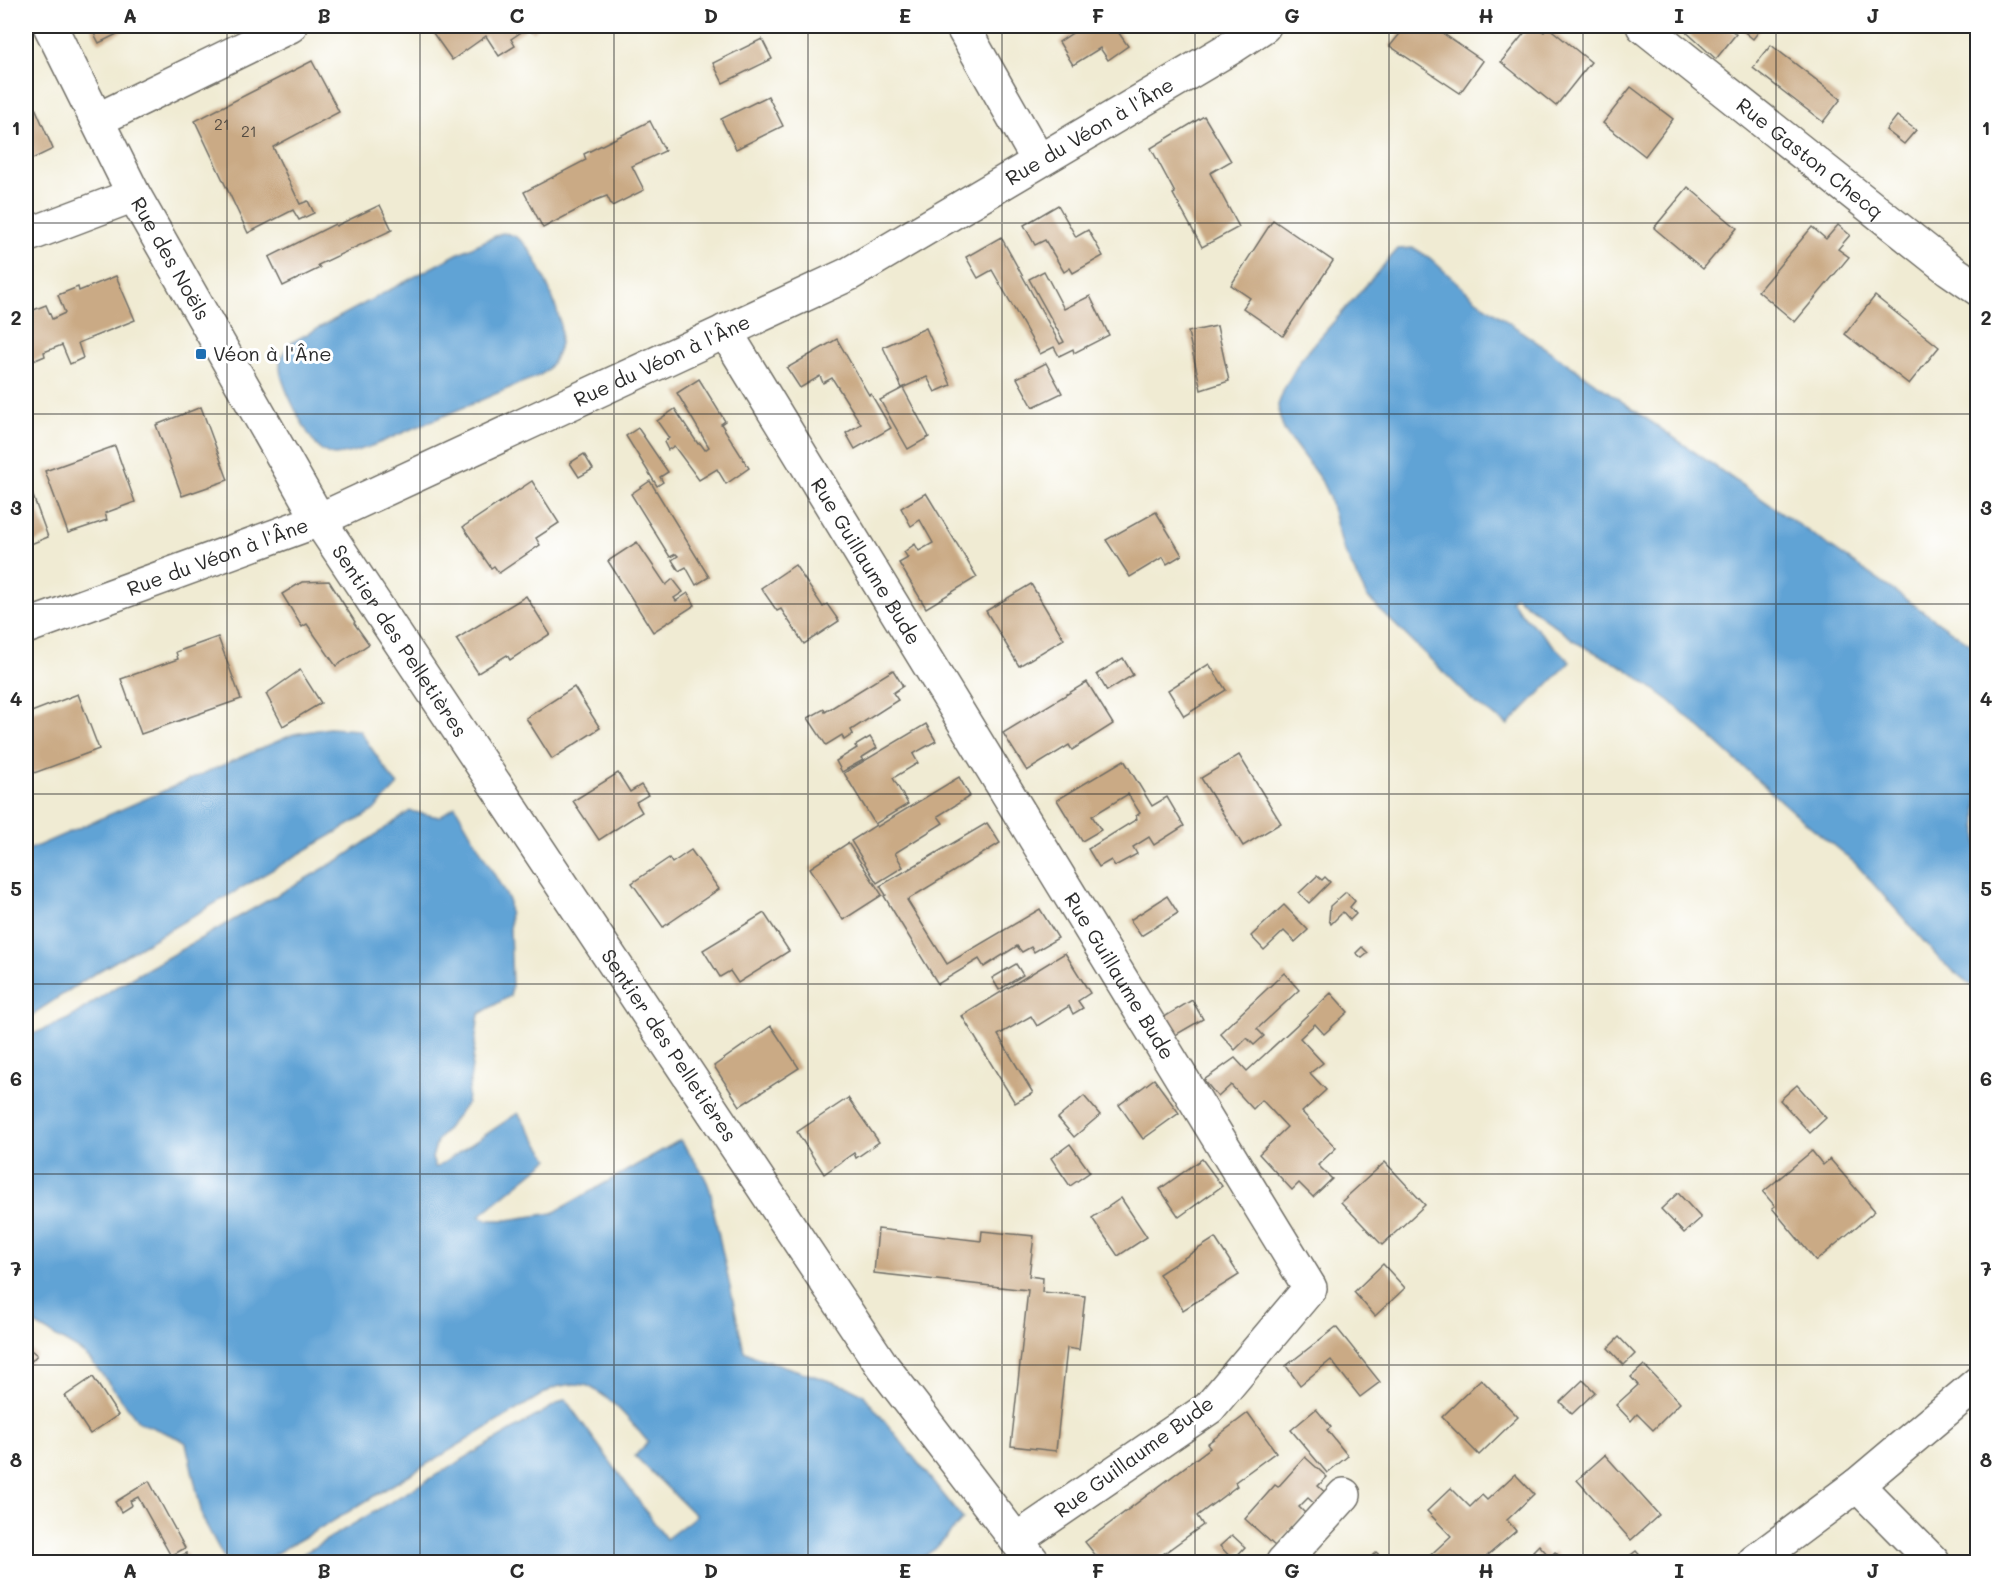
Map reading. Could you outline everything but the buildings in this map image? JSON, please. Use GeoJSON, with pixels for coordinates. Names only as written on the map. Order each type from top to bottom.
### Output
{"type":"FeatureCollection","features":[{"type":"Feature","properties":{"kind":"street","name":"Rue des Noëls"},"geometry":{"type":"LineString","coordinates":[[50,26],[134,195],[319,520]]}},
{"type":"Feature","properties":{"kind":"street"},"geometry":{"type":"LineString","coordinates":[[97,120],[290,26]]}},
{"type":"Feature","properties":{"kind":"street"},"geometry":{"type":"LineString","coordinates":[[962,26],[1038,160]]}},
{"type":"Feature","properties":{"kind":"street","name":"Rue du Véon à l'Âne"},"geometry":{"type":"LineString","coordinates":[[26,627],[319,520],[849,274],[1264,26]]}},
{"type":"Feature","properties":{"kind":"street","name":"Rue Gaston Checq"},"geometry":{"type":"LineString","coordinates":[[1643,26],[1977,289]]}},
{"type":"Feature","properties":{"kind":"street"},"geometry":{"type":"LineString","coordinates":[[26,236],[134,195]]}},
{"type":"Feature","properties":{"kind":"street","name":"Rue Guillaume Bude"},"geometry":{"type":"LineString","coordinates":[[725,331],[1310,1288],[1209,1408],[1024,1551]]}},
{"type":"Feature","properties":{"kind":"street","name":"Sentier des Pelletières"},"geometry":{"type":"LineString","coordinates":[[319,520],[881,1364],[1024,1551]]}},
{"type":"Feature","properties":{"kind":"street"},"geometry":{"type":"LineString","coordinates":[[1754,1563],[1857,1485],[1977,1383]]}},
{"type":"Feature","properties":{"kind":"street"},"geometry":{"type":"LineString","coordinates":[[1857,1485],[1933,1563]]}},
{"type":"Feature","properties":{"kind":"street"},"geometry":{"type":"LineString","coordinates":[[1283,1563],[1344,1495]]}},
{"type":"Feature","properties":{"kind":"water"},"geometry":{"type":"Polygon","coordinates":[[[502,233],[519,239],[526,245],[542,272],[557,310],[561,330],[560,340],[554,360],[547,370],[536,377],[363,449],[335,455],[319,448],[295,409],[281,374],[281,359],[292,342],[457,254],[502,233]]]}},
{"type":"Feature","properties":{"kind":"water"},"geometry":{"type":"Polygon","coordinates":[[[1414,248],[1430,258],[1475,299],[1977,649],[1977,990],[1941,961],[1856,864],[1793,812],[1670,701],[1625,668],[1579,644],[1515,596],[1511,600],[1518,610],[1570,662],[1508,725],[1476,704],[1367,597],[1343,548],[1329,497],[1321,480],[1284,430],[1278,405],[1301,359],[1398,249],[1414,248]]]}},
{"type":"Feature","properties":{"kind":"water"},"geometry":{"type":"Polygon","coordinates":[[[329,728],[359,730],[398,785],[373,811],[92,975],[36,1012],[26,1022],[26,851],[294,734],[329,728]]]}},
{"type":"Feature","properties":{"kind":"water"},"geometry":{"type":"Polygon","coordinates":[[[455,806],[509,900],[512,986],[510,996],[479,1014],[467,1103],[437,1141],[432,1158],[435,1167],[518,1113],[549,1159],[479,1216],[488,1220],[507,1220],[553,1213],[680,1140],[701,1170],[709,1187],[744,1351],[863,1394],[963,1519],[935,1549],[915,1562],[289,1562],[565,1399],[666,1539],[696,1516],[635,1456],[648,1442],[622,1412],[590,1387],[572,1384],[553,1388],[266,1559],[245,1563],[224,1558],[203,1519],[186,1443],[139,1422],[89,1358],[26,1319],[26,1030],[33,1034],[68,1019],[119,985],[342,858],[410,811],[439,817],[455,806]]]}},
{"type":"Feature","properties":{"kind":"place","name":"Véon à l'Âne"},"geometry":{"type":"Point","coordinates":[201,354]}}]}
